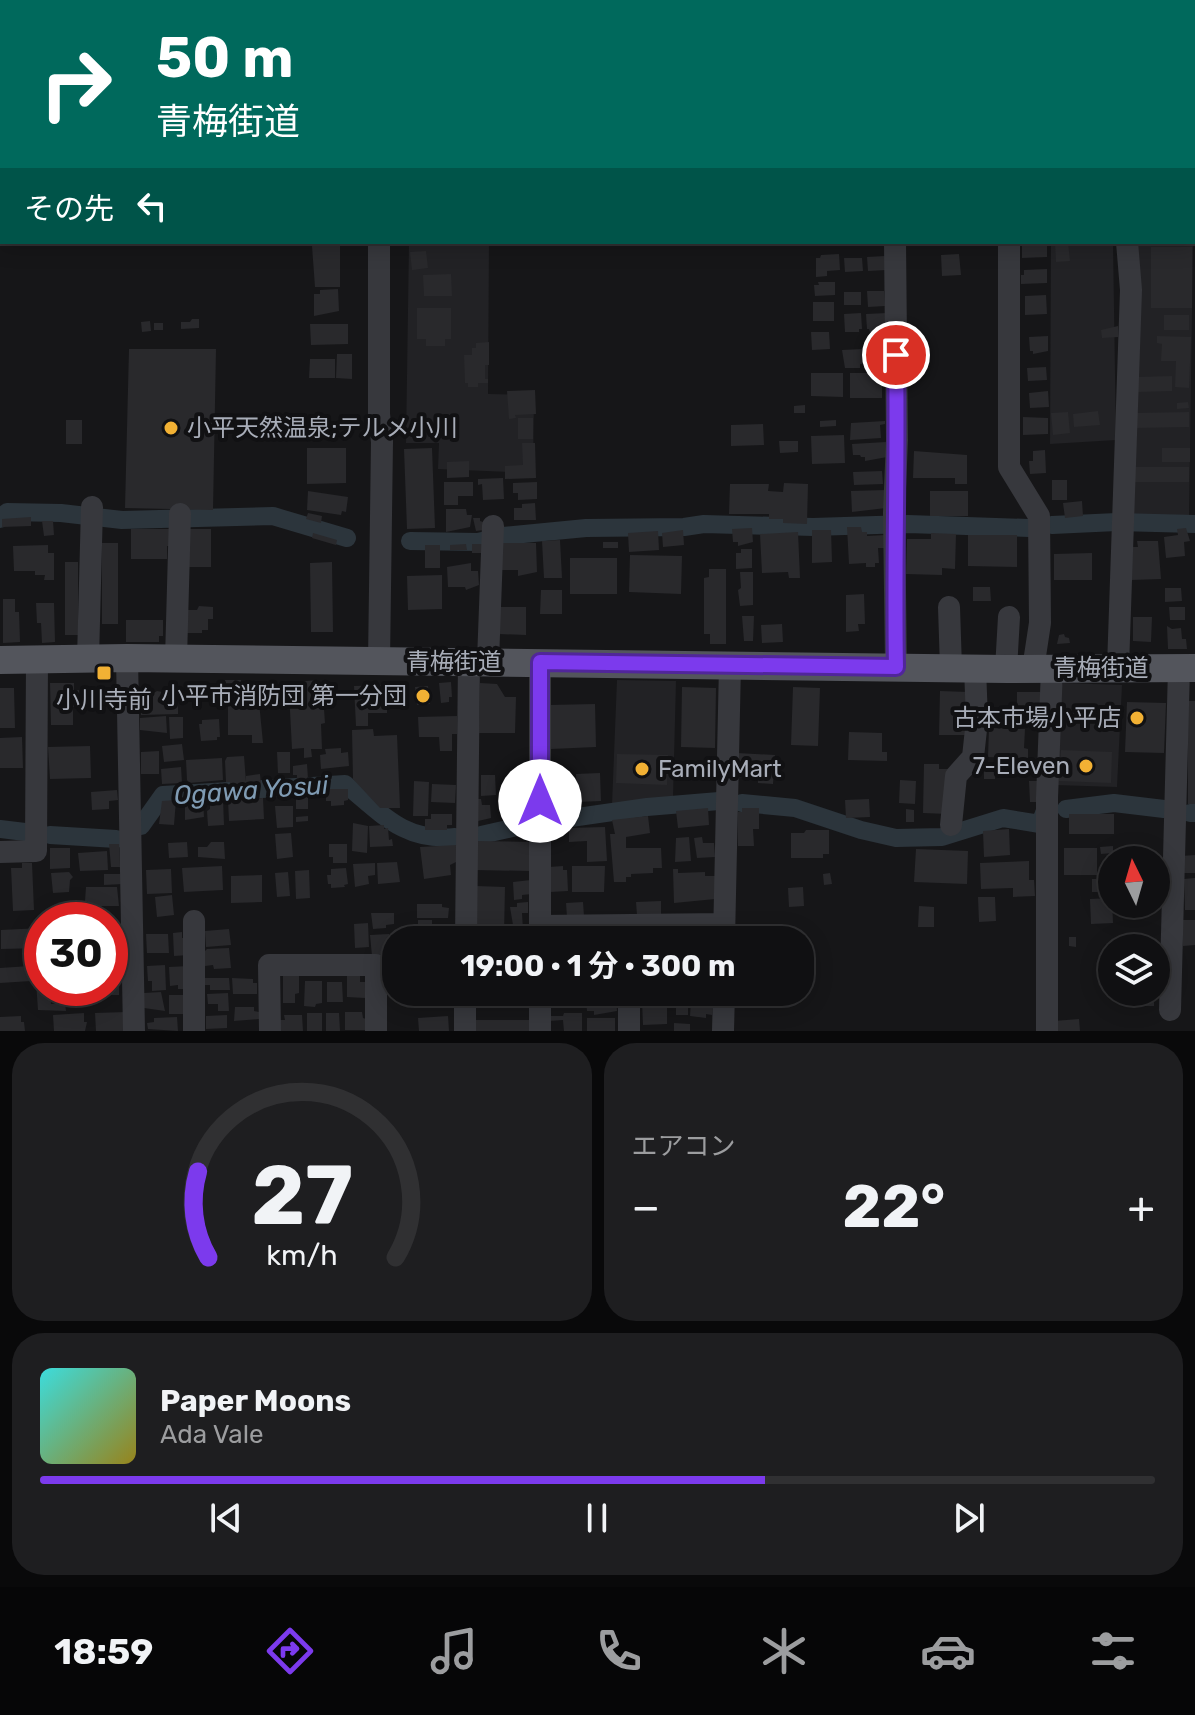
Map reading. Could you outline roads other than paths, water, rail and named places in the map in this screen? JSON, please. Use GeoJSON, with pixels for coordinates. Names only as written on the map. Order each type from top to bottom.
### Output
{"type":"FeatureCollection","features":[{"type":"Feature","properties":{"kind":"main road","name":"青梅街道"},"geometry":{"type":"LineString","coordinates":[[0,660],[127,658],[1030,669],[1187,668]]}},
{"type":"Feature","properties":{"kind":"street"},"geometry":{"type":"LineString","coordinates":[[379,244],[379,414],[382,442],[379,662]]}},
{"type":"Feature","properties":{"kind":"street"},"geometry":{"type":"LineString","coordinates":[[895,244],[896,667]]}},
{"type":"Feature","properties":{"kind":"street"},"geometry":{"type":"LineString","coordinates":[[1009,244],[1009,467],[1039,516],[1040,623],[1030,669]]}},
{"type":"Feature","properties":{"kind":"street"},"geometry":{"type":"LineString","coordinates":[[1118,667],[1131,290],[1127,244]]}},
{"type":"Feature","properties":{"kind":"street"},"geometry":{"type":"LineString","coordinates":[[88,659],[92,514]]}},
{"type":"Feature","properties":{"kind":"street"},"geometry":{"type":"LineString","coordinates":[[176,659],[180,518]]}},
{"type":"Feature","properties":{"kind":"street"},"geometry":{"type":"LineString","coordinates":[[467,926],[478,661],[493,536]]}},
{"type":"Feature","properties":{"kind":"street"},"geometry":{"type":"LineString","coordinates":[[949,607],[977,720],[973,757],[956,776],[951,825]]}},
{"type":"Feature","properties":{"kind":"street"},"geometry":{"type":"LineString","coordinates":[[1009,617],[1030,669],[1047,798],[1047,1031]]}},
{"type":"Feature","properties":{"kind":"street"},"geometry":{"type":"LineString","coordinates":[[127,658],[134,1031]]}},
{"type":"Feature","properties":{"kind":"street"},"geometry":{"type":"LineString","coordinates":[[0,852],[36,851],[37,659]]}},
{"type":"Feature","properties":{"kind":"street"},"geometry":{"type":"LineString","coordinates":[[540,662],[540,926]]}},
{"type":"Feature","properties":{"kind":"street"},"geometry":{"type":"LineString","coordinates":[[724,926],[730,665]]}},
{"type":"Feature","properties":{"kind":"street"},"geometry":{"type":"LineString","coordinates":[[1170,1010],[1187,668]]}},
{"type":"Feature","properties":{"kind":"street"},"geometry":{"type":"LineString","coordinates":[[194,921],[194,1031]]}},
{"type":"Feature","properties":{"kind":"street"},"geometry":{"type":"LineString","coordinates":[[270,1031],[269,965],[376,965],[376,1031]]}},
{"type":"Feature","properties":{"kind":"street"},"geometry":{"type":"LineString","coordinates":[[465,1006],[465,1031]]}},
{"type":"Feature","properties":{"kind":"street"},"geometry":{"type":"LineString","coordinates":[[540,1006],[540,1031]]}},
{"type":"Feature","properties":{"kind":"street"},"geometry":{"type":"LineString","coordinates":[[629,1006],[629,1031]]}},
{"type":"Feature","properties":{"kind":"street"},"geometry":{"type":"LineString","coordinates":[[723,1031],[724,1006]]}},
{"type":"Feature","properties":{"kind":"waterway"},"geometry":{"type":"LineString","coordinates":[[0,519],[7,512],[61,513],[122,520],[273,516],[347,538]]}},
{"type":"Feature","properties":{"kind":"waterway"},"geometry":{"type":"LineString","coordinates":[[1052,525],[1117,522],[1195,524]]}},
{"type":"Feature","properties":{"kind":"waterway"},"geometry":{"type":"LineString","coordinates":[[410,541],[478,542],[503,536],[586,528],[704,524],[813,527],[908,524],[1029,528]]}},
{"type":"Feature","properties":{"kind":"waterway","name":"Ogawa Yosui"},"geometry":{"type":"LineString","coordinates":[[141,826],[163,795],[345,784],[395,824],[422,835],[455,837]]}},
{"type":"Feature","properties":{"kind":"waterway","name":"Ogawa Yosui"},"geometry":{"type":"LineString","coordinates":[[557,820],[647,807],[719,801]]}},
{"type":"Feature","properties":{"kind":"waterway","name":"Ogawa Yosui"},"geometry":{"type":"LineString","coordinates":[[742,803],[795,808],[896,838],[942,837],[1003,818],[1040,824],[1044,813]]}},
{"type":"Feature","properties":{"kind":"waterway","name":"Ogawa Yosui"},"geometry":{"type":"LineString","coordinates":[[1066,809],[1114,803],[1164,809]]}},
{"type":"Feature","properties":{"kind":"waterway","name":"Ogawa Yosui"},"geometry":{"type":"LineString","coordinates":[[1190,813],[1195,813]]}},
{"type":"Feature","properties":{"kind":"waterway","name":"Ogawa Yosui"},"geometry":{"type":"LineString","coordinates":[[481,835],[530,824]]}},
{"type":"Feature","properties":{"kind":"waterway","name":"Ogawa Yosui"},"geometry":{"type":"LineString","coordinates":[[0,829],[25,832]]}},
{"type":"Feature","properties":{"kind":"waterway","name":"Ogawa Yosui"},"geometry":{"type":"LineString","coordinates":[[50,835],[116,839]]}},
{"type":"Feature","properties":{"kind":"place","name":"小平天然温泉;テルメ小川"},"geometry":{"type":"Point","coordinates":[171,428]}},
{"type":"Feature","properties":{"kind":"place","name":"小川寺前"},"geometry":{"type":"Point","coordinates":[104,673]}},
{"type":"Feature","properties":{"kind":"place","name":"小平市消防団 第一分団"},"geometry":{"type":"Point","coordinates":[423,696]}},
{"type":"Feature","properties":{"kind":"place","name":"古本市場小平店"},"geometry":{"type":"Point","coordinates":[1137,718]}},
{"type":"Feature","properties":{"kind":"place","name":"7-Eleven"},"geometry":{"type":"Point","coordinates":[1086,766]}},
{"type":"Feature","properties":{"kind":"place","name":"FamilyMart"},"geometry":{"type":"Point","coordinates":[642,769]}}]}
